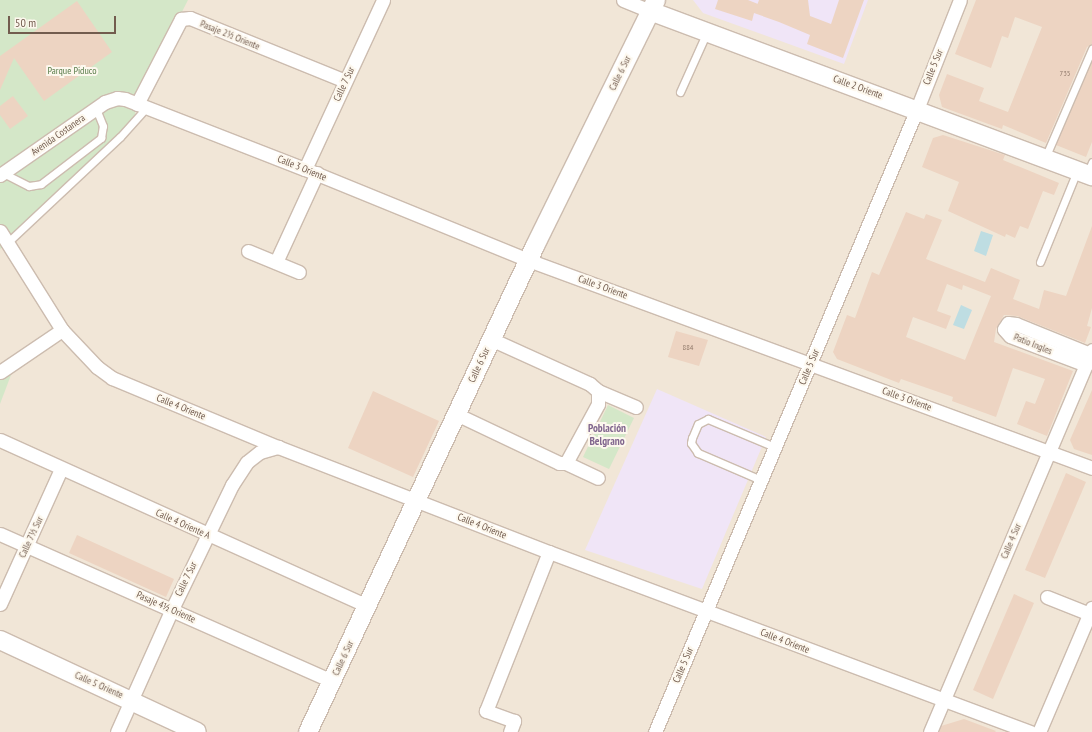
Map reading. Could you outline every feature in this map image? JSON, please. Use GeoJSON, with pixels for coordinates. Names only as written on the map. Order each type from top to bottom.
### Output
{"type":"FeatureCollection","features":[{"type":"Feature","properties":{"kind":"street","name":"Calle 7 Sur"},"geometry":{"type":"LineString","coordinates":[[276,262],[345,82],[383,0]]}},
{"type":"Feature","properties":{"kind":"street","name":"Calle 2 Oriente"},"geometry":{"type":"LineString","coordinates":[[623,0],[653,5],[707,32],[917,109],[1045,158],[1087,171]]}},
{"type":"Feature","properties":{"kind":"street","name":"Calle 5 Sur"},"geometry":{"type":"LineString","coordinates":[[655,732],[917,109],[960,0]]}},
{"type":"Feature","properties":{"kind":"street","name":"Calle 6 Sur"},"geometry":{"type":"LineString","coordinates":[[308,732],[528,260],[653,5]]}},
{"type":"Feature","properties":{"kind":"street","name":"Pasaje 2½ Oriente"},"geometry":{"type":"LineString","coordinates":[[142,105],[181,19],[190,18],[345,82]]}},
{"type":"Feature","properties":{"kind":"street","name":"Calle 3 Oriente"},"geometry":{"type":"LineString","coordinates":[[117,98],[142,105],[311,171],[528,260],[1092,468]]}},
{"type":"Feature","properties":{"kind":"street","name":"Avenida Costanera"},"geometry":{"type":"LineString","coordinates":[[2,174],[96,109],[117,98]]}},
{"type":"Feature","properties":{"kind":"street","name":"Calle 4 Oriente"},"geometry":{"type":"LineString","coordinates":[[0,230],[4,246],[62,330],[97,367],[112,378],[278,447],[549,552],[1030,732]]}},
{"type":"Feature","properties":{"kind":"street"},"geometry":{"type":"LineString","coordinates":[[248,251],[299,272]]}},
{"type":"Feature","properties":{"kind":"street","name":"Patio Ingles"},"geometry":{"type":"LineString","coordinates":[[1008,323],[1016,324],[1089,358],[1010,336],[1004,329],[1008,323]]}},
{"type":"Feature","properties":{"kind":"street"},"geometry":{"type":"LineString","coordinates":[[0,372],[62,330]]}},
{"type":"Feature","properties":{"kind":"street"},"geometry":{"type":"LineString","coordinates":[[491,339],[590,384],[598,391],[636,407]]}},
{"type":"Feature","properties":{"kind":"street","name":"Calle 4 Sur"},"geometry":{"type":"LineString","coordinates":[[930,732],[1089,358]]}},
{"type":"Feature","properties":{"kind":"street"},"geometry":{"type":"LineString","coordinates":[[566,463],[598,404],[598,391]]}},
{"type":"Feature","properties":{"kind":"street"},"geometry":{"type":"LineString","coordinates":[[456,414],[560,463],[566,463],[598,478]]}},
{"type":"Feature","properties":{"kind":"street","name":"Calle 4 Oriente A"},"geometry":{"type":"LineString","coordinates":[[0,440],[367,606]]}},
{"type":"Feature","properties":{"kind":"street","name":"Calle 7 Sur"},"geometry":{"type":"LineString","coordinates":[[117,732],[172,609],[232,484],[247,462],[260,452],[278,447]]}},
{"type":"Feature","properties":{"kind":"street","name":"Calle 7½ Sur"},"geometry":{"type":"LineString","coordinates":[[0,604],[62,469]]}},
{"type":"Feature","properties":{"kind":"street","name":"Pasaje 4½ Oriente"},"geometry":{"type":"LineString","coordinates":[[0,534],[332,681]]}},
{"type":"Feature","properties":{"kind":"street"},"geometry":{"type":"LineString","coordinates":[[510,732],[514,721],[486,711],[549,552]]}},
{"type":"Feature","properties":{"kind":"street"},"geometry":{"type":"LineString","coordinates":[[1039,732],[1091,611],[1047,597]]}},
{"type":"Feature","properties":{"kind":"street","name":"Calle 5 Oriente"},"geometry":{"type":"LineString","coordinates":[[0,640],[131,700],[196,732]]}},
{"type":"Feature","properties":{"kind":"lane"},"geometry":{"type":"LineString","coordinates":[[680,92],[707,32]]}},
{"type":"Feature","properties":{"kind":"lane"},"geometry":{"type":"LineString","coordinates":[[1045,158],[1092,49]]}},
{"type":"Feature","properties":{"kind":"lane"},"geometry":{"type":"LineString","coordinates":[[4,246],[120,138],[142,105]]}},
{"type":"Feature","properties":{"kind":"lane"},"geometry":{"type":"LineString","coordinates":[[2,174],[29,186],[41,184],[101,138],[103,126],[96,109]]}},
{"type":"Feature","properties":{"kind":"lane"},"geometry":{"type":"LineString","coordinates":[[1040,262],[1087,171]]}},
{"type":"Feature","properties":{"kind":"lane"},"geometry":{"type":"LineString","coordinates":[[761,480],[698,453],[694,449],[692,438],[698,424],[708,419],[775,447]]}},
{"type":"Feature","properties":{"kind":"shaded area"},"geometry":{"type":"Polygon","coordinates":[[[0,0],[1092,0],[1092,732],[0,732],[0,0]]]}},
{"type":"Feature","properties":{"kind":"shaded area"},"geometry":{"type":"Polygon","coordinates":[[[693,0],[868,0],[844,64],[703,13],[693,0]]]}},
{"type":"Feature","properties":{"kind":"shaded area"},"geometry":{"type":"Polygon","coordinates":[[[657,389],[766,437],[702,589],[585,550],[657,389]]]}},
{"type":"Feature","properties":{"kind":"green space","name":"Parque Piduco"},"geometry":{"type":"Polygon","coordinates":[[[0,0],[188,0],[136,102],[135,116],[120,137],[0,249],[0,0]]]}},
{"type":"Feature","properties":{"kind":"green space"},"geometry":{"type":"Polygon","coordinates":[[[14,367],[0,404],[0,375],[14,367]]]}},
{"type":"Feature","properties":{"kind":"green space"},"geometry":{"type":"Polygon","coordinates":[[[608,405],[634,418],[609,469],[583,457],[608,405]]]}},
{"type":"Feature","properties":{"kind":"water"},"geometry":{"type":"Polygon","coordinates":[[[981,231],[993,235],[986,256],[974,251],[981,231]]]}},
{"type":"Feature","properties":{"kind":"water"},"geometry":{"type":"Polygon","coordinates":[[[961,305],[972,310],[964,329],[953,325],[961,305]]]}},
{"type":"Feature","properties":{"kind":"building"},"geometry":{"type":"Polygon","coordinates":[[[718,0],[748,0],[758,4],[759,0],[808,0],[810,16],[831,24],[839,0],[864,0],[843,58],[807,44],[810,35],[779,22],[754,13],[752,21],[715,9],[718,0]]]}},
{"type":"Feature","properties":{"kind":"building"},"geometry":{"type":"Polygon","coordinates":[[[976,0],[1092,0],[1092,44],[1087,47],[1046,143],[1003,125],[1002,129],[942,107],[939,95],[947,74],[984,88],[979,101],[1008,112],[1042,27],[1015,17],[1008,38],[1002,36],[991,68],[955,54],[976,0]]]}},
{"type":"Feature","properties":{"kind":"building"},"geometry":{"type":"Polygon","coordinates":[[[77,1],[112,52],[44,101],[14,58],[0,90],[0,56],[77,1]]]}},
{"type":"Feature","properties":{"kind":"building"},"geometry":{"type":"Polygon","coordinates":[[[1092,62],[1092,142],[1086,157],[1056,145],[1092,62]]]}},
{"type":"Feature","properties":{"kind":"building"},"geometry":{"type":"Polygon","coordinates":[[[13,96],[28,116],[10,129],[0,115],[0,106],[13,96]]]}},
{"type":"Feature","properties":{"kind":"building"},"geometry":{"type":"Polygon","coordinates":[[[943,135],[1005,155],[1003,160],[1059,183],[1054,195],[1043,191],[1028,229],[1020,226],[1015,238],[1006,234],[1005,237],[948,211],[959,182],[922,167],[933,138],[943,135]]]}},
{"type":"Feature","properties":{"kind":"building"},"geometry":{"type":"Polygon","coordinates":[[[906,212],[924,219],[926,214],[942,220],[926,259],[985,282],[991,268],[1020,280],[1013,299],[1039,309],[1044,290],[1066,296],[1092,226],[1092,308],[1087,326],[1091,327],[1085,343],[1017,316],[1004,315],[996,329],[994,342],[1073,371],[1047,436],[1017,424],[1026,401],[1035,404],[1045,379],[1013,368],[996,417],[952,401],[953,397],[901,379],[899,383],[837,359],[833,352],[847,315],[855,318],[872,272],[879,275],[906,212]],[[947,284],[937,311],[951,316],[946,329],[913,317],[906,337],[965,360],[991,296],[963,285],[962,290],[947,284]]]}},
{"type":"Feature","properties":{"kind":"building"},"geometry":{"type":"Polygon","coordinates":[[[676,331],[708,340],[699,366],[668,357],[676,331]]]}},
{"type":"Feature","properties":{"kind":"building"},"geometry":{"type":"Polygon","coordinates":[[[1092,390],[1092,455],[1074,449],[1070,440],[1092,390]]]}},
{"type":"Feature","properties":{"kind":"building"},"geometry":{"type":"Polygon","coordinates":[[[373,391],[439,421],[413,477],[348,448],[373,391]]]}},
{"type":"Feature","properties":{"kind":"building"},"geometry":{"type":"Polygon","coordinates":[[[1066,473],[1086,482],[1045,578],[1025,570],[1066,473]]]}},
{"type":"Feature","properties":{"kind":"building"},"geometry":{"type":"Polygon","coordinates":[[[77,535],[174,579],[166,597],[69,553],[77,535]]]}},
{"type":"Feature","properties":{"kind":"building"},"geometry":{"type":"Polygon","coordinates":[[[1014,594],[1034,603],[993,699],[973,690],[1014,594]]]}},
{"type":"Feature","properties":{"kind":"building"},"geometry":{"type":"Polygon","coordinates":[[[964,719],[996,731],[939,732],[941,726],[964,719]]]}},
{"type":"Feature","properties":{"kind":"district","name":"Población Belgrano"},"geometry":{"type":"Point","coordinates":[607,435]}}]}
